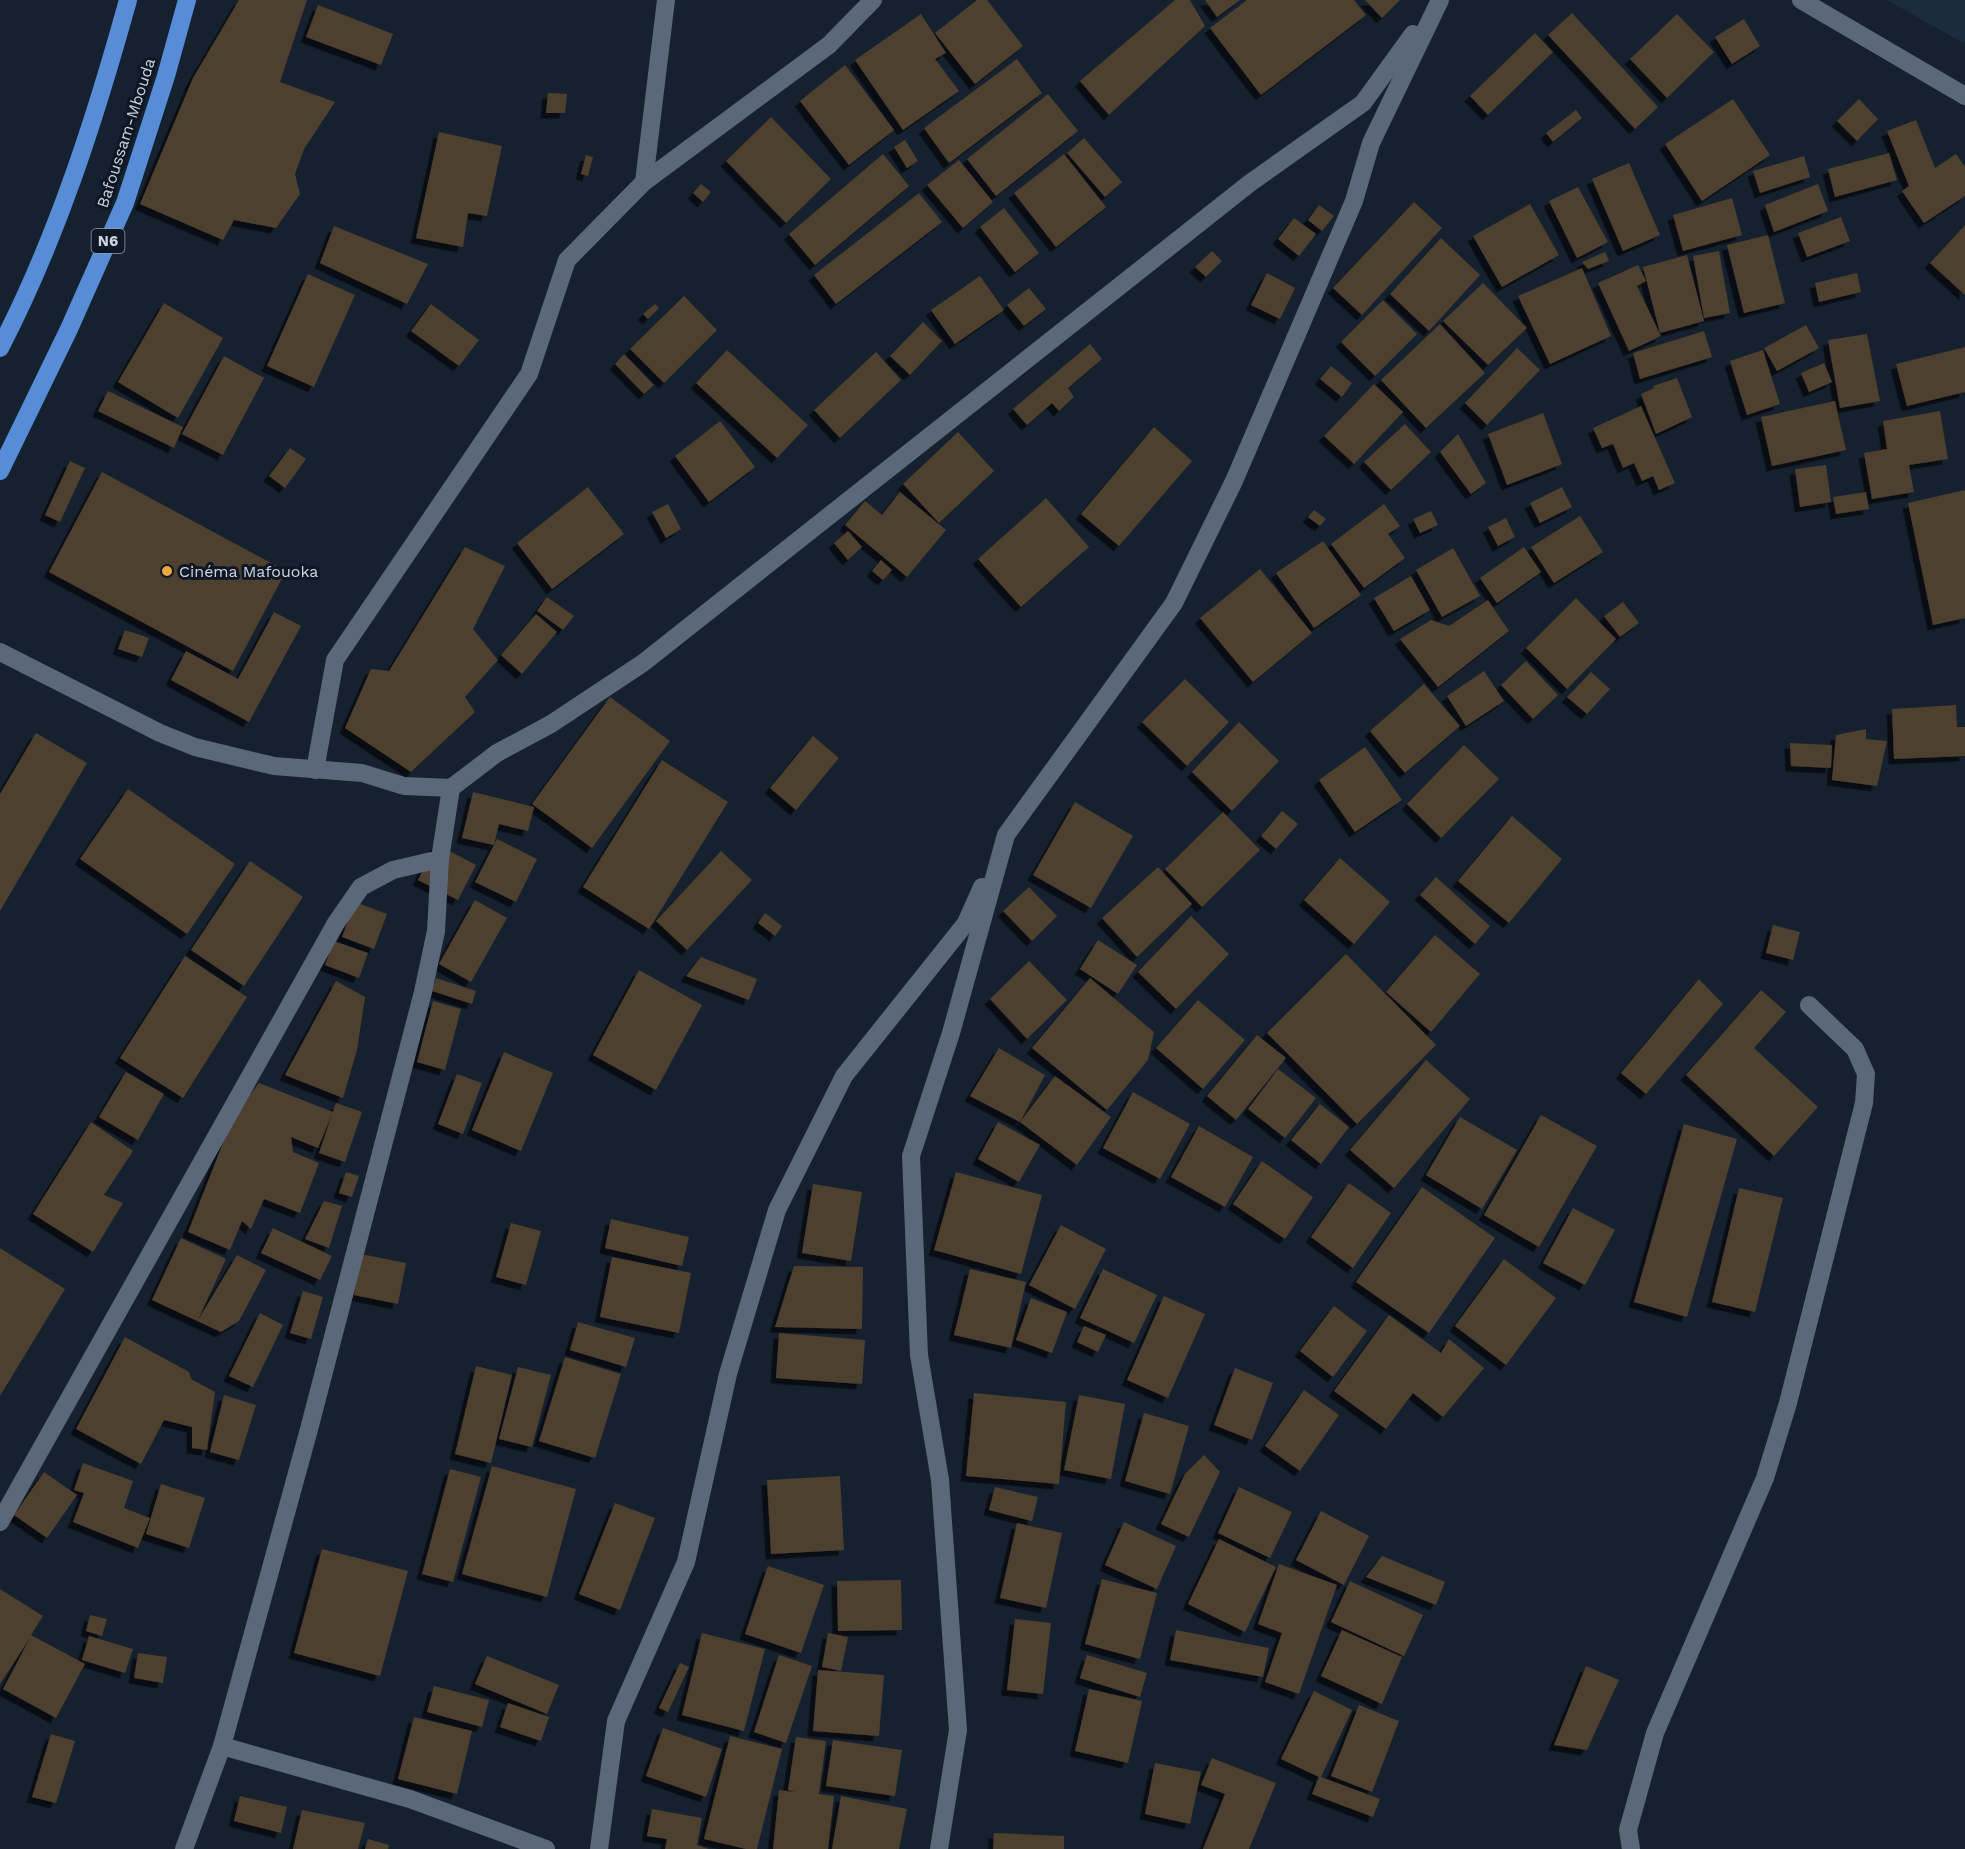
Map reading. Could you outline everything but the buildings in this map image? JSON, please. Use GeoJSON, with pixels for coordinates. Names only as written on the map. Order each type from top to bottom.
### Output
{"type":"FeatureCollection","features":[{"type":"Feature","properties":{"kind":"highway"},"geometry":{"type":"LineString","coordinates":[[0,348],[20,309],[69,189],[105,82],[128,0]]}},
{"type":"Feature","properties":{"kind":"highway","name":"Bafoussam-Mbouda"},"geometry":{"type":"LineString","coordinates":[[0,471],[69,329],[125,203],[166,76],[187,0]]}},
{"type":"Feature","properties":{"kind":"street"},"geometry":{"type":"LineString","coordinates":[[644,182],[666,0]]}},
{"type":"Feature","properties":{"kind":"street"},"geometry":{"type":"LineString","coordinates":[[315,770],[335,660],[529,374],[567,260],[644,182],[829,45],[873,0]]}},
{"type":"Feature","properties":{"kind":"street"},"geometry":{"type":"LineString","coordinates":[[0,652],[160,733],[195,747],[274,766],[362,773],[404,786],[451,788],[497,753],[551,724],[643,663],[1250,183],[1363,103],[1439,0]]}},
{"type":"Feature","properties":{"kind":"street"},"geometry":{"type":"LineString","coordinates":[[599,1849],[616,1721],[686,1562],[728,1374],[777,1210],[844,1076],[966,923],[1006,835],[1174,603],[1234,482],[1354,201],[1371,143],[1439,0]]}},
{"type":"Feature","properties":{"kind":"street"},"geometry":{"type":"LineString","coordinates":[[1801,0],[1965,96]]}},
{"type":"Feature","properties":{"kind":"street"},"geometry":{"type":"LineString","coordinates":[[184,1849],[222,1746],[311,1421],[423,992],[436,931],[440,859],[451,788]]}},
{"type":"Feature","properties":{"kind":"street"},"geometry":{"type":"LineString","coordinates":[[939,1849],[958,1730],[940,1480],[919,1355],[912,1156],[951,1033],[1006,835]]}},
{"type":"Feature","properties":{"kind":"street"},"geometry":{"type":"LineString","coordinates":[[0,1522],[336,923],[361,887],[393,870],[440,859]]}},
{"type":"Feature","properties":{"kind":"street"},"geometry":{"type":"LineString","coordinates":[[1631,1849],[1628,1830],[1655,1733],[1765,1478],[1782,1425],[1864,1103],[1866,1074],[1855,1048],[1809,1005]]}},
{"type":"Feature","properties":{"kind":"street"},"geometry":{"type":"LineString","coordinates":[[222,1746],[410,1799],[546,1849]]}},
{"type":"Feature","properties":{"kind":"shaded area"},"geometry":{"type":"Polygon","coordinates":[[[1887,0],[1965,0],[1965,44],[1887,0]]]}},
{"type":"Feature","properties":{"kind":"place","name":"Cinéma Mafouoka"},"geometry":{"type":"Point","coordinates":[167,571]}}]}
